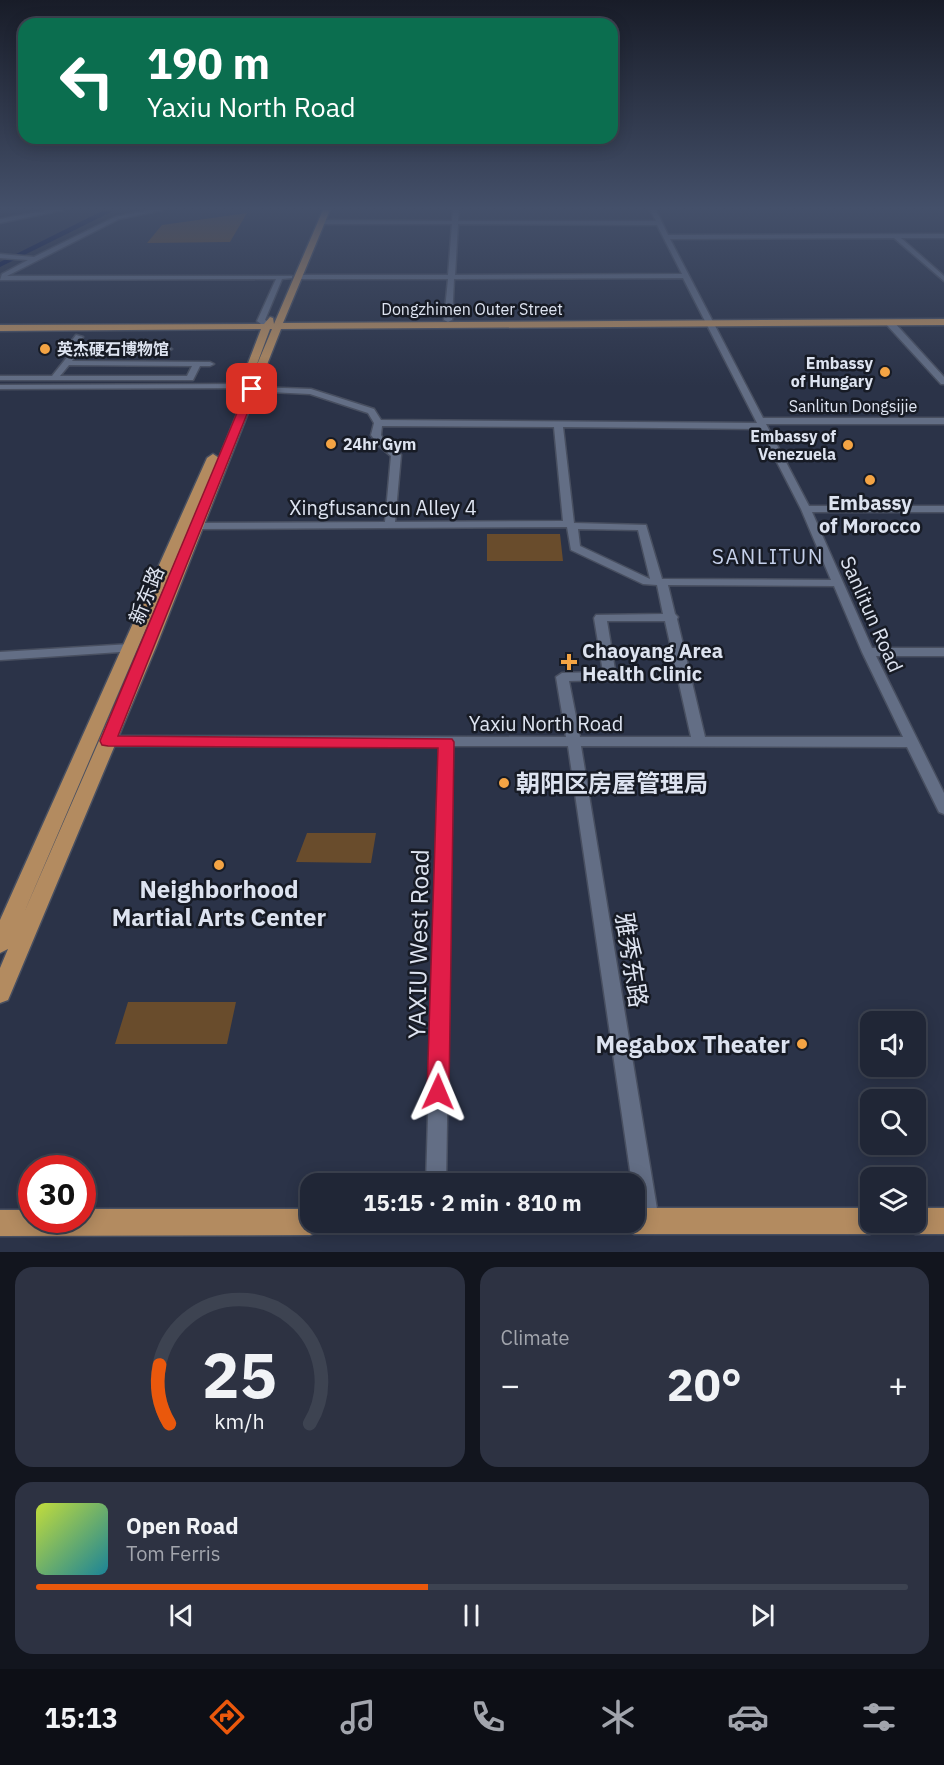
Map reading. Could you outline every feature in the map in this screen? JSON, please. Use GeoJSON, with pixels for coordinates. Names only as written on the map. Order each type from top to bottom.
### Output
{"type":"FeatureCollection","features":[{"type":"Feature","properties":{"kind":"main road","name":"新东路"},"geometry":{"type":"LineString","coordinates":[[0,993],[197,526],[289,268]]}},
{"type":"Feature","properties":{"kind":"main road","name":"新东路"},"geometry":{"type":"LineString","coordinates":[[272,322],[303,268]]}},
{"type":"Feature","properties":{"kind":"main road","name":"Dongzhimen Outer Street"},"geometry":{"type":"LineString","coordinates":[[0,328],[448,320],[889,322],[944,320]]}},
{"type":"Feature","properties":{"kind":"main road","name":"Dongzhimen Outer Street"},"geometry":{"type":"LineString","coordinates":[[0,322],[944,320]]}},
{"type":"Feature","properties":{"kind":"main road","name":"新东路"},"geometry":{"type":"LineString","coordinates":[[0,944],[248,388]]}},
{"type":"Feature","properties":{"kind":"main road"},"geometry":{"type":"LineString","coordinates":[[645,1221],[860,1221]]}},
{"type":"Feature","properties":{"kind":"main road"},"geometry":{"type":"LineString","coordinates":[[926,1221],[944,1221]]}},
{"type":"Feature","properties":{"kind":"main road"},"geometry":{"type":"LineString","coordinates":[[0,1223],[300,1222]]}},
{"type":"Feature","properties":{"kind":"street"},"geometry":{"type":"LineString","coordinates":[[0,277],[16,268]]}},
{"type":"Feature","properties":{"kind":"street"},"geometry":{"type":"LineString","coordinates":[[448,320],[452,268]]}},
{"type":"Feature","properties":{"kind":"street","name":"Sanlitun Road"},"geometry":{"type":"LineString","coordinates":[[683,268],[806,509],[868,652],[944,808]]}},
{"type":"Feature","properties":{"kind":"street"},"geometry":{"type":"LineString","coordinates":[[932,268],[944,279]]}},
{"type":"Feature","properties":{"kind":"street"},"geometry":{"type":"LineString","coordinates":[[300,277],[687,276]]}},
{"type":"Feature","properties":{"kind":"street"},"geometry":{"type":"LineString","coordinates":[[0,277],[285,277]]}},
{"type":"Feature","properties":{"kind":"street"},"geometry":{"type":"LineString","coordinates":[[889,322],[944,382]]}},
{"type":"Feature","properties":{"kind":"street"},"geometry":{"type":"LineString","coordinates":[[79,337],[71,347],[76,350],[168,349],[149,381]]}},
{"type":"Feature","properties":{"kind":"street"},"geometry":{"type":"LineString","coordinates":[[54,378],[76,350]]}},
{"type":"Feature","properties":{"kind":"street"},"geometry":{"type":"LineString","coordinates":[[68,361],[210,364]]}},
{"type":"Feature","properties":{"kind":"street"},"geometry":{"type":"LineString","coordinates":[[0,378],[149,381],[190,378],[197,364],[161,362]]}},
{"type":"Feature","properties":{"kind":"street"},"geometry":{"type":"LineString","coordinates":[[0,387],[248,388],[311,392],[371,411],[378,423],[376,435],[382,444],[396,455],[390,525]]}},
{"type":"Feature","properties":{"kind":"street","name":"Sanlitun Dongsijie"},"geometry":{"type":"LineString","coordinates":[[378,423],[558,426],[944,421]]}},
{"type":"Feature","properties":{"kind":"street"},"geometry":{"type":"LineString","coordinates":[[558,426],[575,548],[647,582],[839,583]]}},
{"type":"Feature","properties":{"kind":"street"},"geometry":{"type":"LineString","coordinates":[[806,509],[944,510]]}},
{"type":"Feature","properties":{"kind":"street","name":"Xingfusancun Alley 4"},"geometry":{"type":"LineString","coordinates":[[197,526],[571,525],[642,527],[660,582]]}},
{"type":"Feature","properties":{"kind":"street"},"geometry":{"type":"LineString","coordinates":[[660,582],[672,617],[699,742]]}},
{"type":"Feature","properties":{"kind":"street","name":"雅秀东路"},"geometry":{"type":"LineString","coordinates":[[634,1173],[574,743],[562,677],[610,676],[600,618],[672,617]]}},
{"type":"Feature","properties":{"kind":"street"},"geometry":{"type":"LineString","coordinates":[[0,656],[131,648]]}},
{"type":"Feature","properties":{"kind":"street"},"geometry":{"type":"LineString","coordinates":[[868,652],[944,652]]}},
{"type":"Feature","properties":{"kind":"street","name":"Yaxiu North Road"},"geometry":{"type":"LineString","coordinates":[[108,741],[911,742]]}},
{"type":"Feature","properties":{"kind":"street","name":"YAXIU West Road"},"geometry":{"type":"LineString","coordinates":[[436,1173],[446,742]]}},
{"type":"Feature","properties":{"kind":"shaded area"},"geometry":{"type":"Polygon","coordinates":[[[487,534],[560,534],[563,561],[487,561],[487,534]]]}},
{"type":"Feature","properties":{"kind":"shaded area"},"geometry":{"type":"Polygon","coordinates":[[[307,833],[376,833],[371,863],[296,862],[307,833]]]}},
{"type":"Feature","properties":{"kind":"shaded area"},"geometry":{"type":"Polygon","coordinates":[[[128,1002],[236,1002],[227,1044],[115,1044],[128,1002]]]}},
{"type":"Feature","properties":{"kind":"place","name":"英杰硬石博物馆"},"geometry":{"type":"Point","coordinates":[45,349]}},
{"type":"Feature","properties":{"kind":"place","name":"Embassy of Hungary"},"geometry":{"type":"Point","coordinates":[885,372]}},
{"type":"Feature","properties":{"kind":"place","name":"24hr Gym"},"geometry":{"type":"Point","coordinates":[331,444]}},
{"type":"Feature","properties":{"kind":"place","name":"Embassy of Venezuela"},"geometry":{"type":"Point","coordinates":[848,445]}},
{"type":"Feature","properties":{"kind":"place","name":"Embassy of Morocco"},"geometry":{"type":"Point","coordinates":[870,480]}},
{"type":"Feature","properties":{"kind":"place","name":"Chaoyang Area Health Clinic"},"geometry":{"type":"Point","coordinates":[569,662]}},
{"type":"Feature","properties":{"kind":"place","name":"朝阳区房屋管理局"},"geometry":{"type":"Point","coordinates":[504,783]}},
{"type":"Feature","properties":{"kind":"place","name":"Neighborhood Martial Arts Center"},"geometry":{"type":"Point","coordinates":[219,865]}},
{"type":"Feature","properties":{"kind":"place","name":"Megabox Theater"},"geometry":{"type":"Point","coordinates":[802,1044]}},
{"type":"Feature","properties":{"kind":"district","name":"SANLITUN"},"geometry":{"type":"Point","coordinates":[768,556]}},
{"type":"Feature","properties":{"kind":"route"},"geometry":{"type":"LineString","coordinates":[[252,389],[108,741],[446,742],[438,1092]]}}]}
